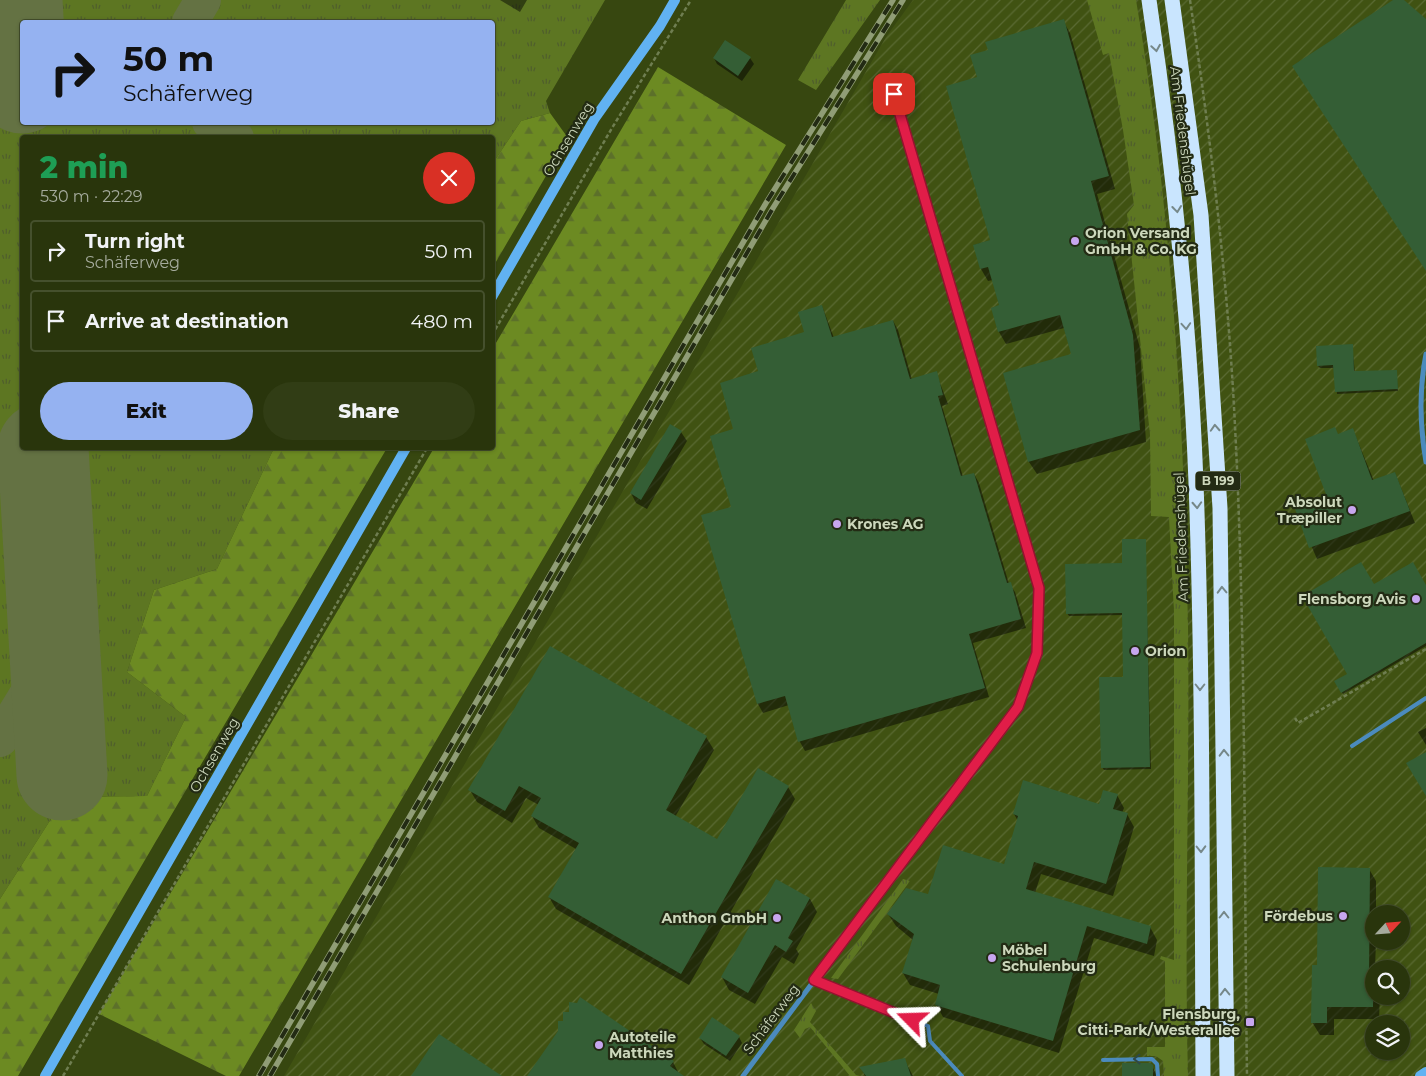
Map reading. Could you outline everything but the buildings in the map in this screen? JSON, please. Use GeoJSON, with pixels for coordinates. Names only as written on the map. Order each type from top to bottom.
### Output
{"type":"FeatureCollection","features":[{"type":"Feature","properties":{"kind":"highway","name":"Am Friedenshügel"},"geometry":{"type":"LineString","coordinates":[[1149,0],[1165,109],[1179,226],[1196,490],[1200,648],[1203,1076]]}},
{"type":"Feature","properties":{"kind":"highway","name":"Am Friedenshügel"},"geometry":{"type":"LineString","coordinates":[[1172,0],[1200,215],[1220,508],[1227,1076]]}},
{"type":"Feature","properties":{"kind":"main road","name":"Ochsenweg"},"geometry":{"type":"LineString","coordinates":[[495,293],[595,118],[660,26],[675,0]]}},
{"type":"Feature","properties":{"kind":"main road","name":"Ochsenweg"},"geometry":{"type":"LineString","coordinates":[[45,1076],[405,450]]}},
{"type":"Feature","properties":{"kind":"main road"},"geometry":{"type":"LineString","coordinates":[[1420,1076],[1426,1072]]}},
{"type":"Feature","properties":{"kind":"street","name":"Schäferweg"},"geometry":{"type":"LineString","coordinates":[[743,1076],[1018,707],[1037,653],[1039,588],[925,204]]}},
{"type":"Feature","properties":{"kind":"street"},"geometry":{"type":"LineString","coordinates":[[1426,354],[1422,390],[1422,441],[1426,462]]}},
{"type":"Feature","properties":{"kind":"lane","name":"Schäferweg"},"geometry":{"type":"LineString","coordinates":[[889,78],[925,204]]}},
{"type":"Feature","properties":{"kind":"lane"},"geometry":{"type":"LineString","coordinates":[[1352,746],[1426,698]]}},
{"type":"Feature","properties":{"kind":"lane"},"geometry":{"type":"LineString","coordinates":[[814,980],[928,1026],[930,1041],[962,1076]]}},
{"type":"Feature","properties":{"kind":"lane"},"geometry":{"type":"LineString","coordinates":[[1103,1060],[1152,1059],[1157,1064],[1158,1076]]}},
{"type":"Feature","properties":{"kind":"path"},"geometry":{"type":"LineString","coordinates":[[495,330],[612,128],[691,0]]}},
{"type":"Feature","properties":{"kind":"path"},"geometry":{"type":"LineString","coordinates":[[62,1076],[427,450]]}},
{"type":"Feature","properties":{"kind":"path"},"geometry":{"type":"LineString","coordinates":[[1295,718],[1298,723],[1426,649]]}},
{"type":"Feature","properties":{"kind":"shaded area"},"geometry":{"type":"Polygon","coordinates":[[[913,0],[1426,0],[1426,1076],[284,1076],[886,37],[913,0]]]}},
{"type":"Feature","properties":{"kind":"green space"},"geometry":{"type":"Polygon","coordinates":[[[0,0],[605,0],[546,101],[550,113],[521,121],[495,160],[495,135],[20,135],[20,450],[273,450],[217,569],[154,590],[127,672],[186,717],[147,796],[65,797],[0,899],[0,0]]]}},
{"type":"Feature","properties":{"kind":"green space"},"geometry":{"type":"Polygon","coordinates":[[[846,0],[880,0],[816,90],[798,80],[846,0]]]}},
{"type":"Feature","properties":{"kind":"green space"},"geometry":{"type":"Polygon","coordinates":[[[1087,0],[1136,0],[1148,77],[1167,233],[1179,390],[1188,626],[1188,1076],[1164,1076],[1163,1061],[1156,1056],[1147,1056],[1147,1047],[1165,1047],[1165,961],[1160,959],[1161,956],[1174,960],[1174,612],[1169,517],[1151,516],[1150,435],[1127,214],[1134,205],[1109,53],[1103,55],[1087,0]]]}},
{"type":"Feature","properties":{"kind":"green space"},"geometry":{"type":"Polygon","coordinates":[[[658,67],[786,145],[239,1076],[226,1076],[99,1014],[433,450],[495,450],[495,345],[658,67]]]}},
{"type":"Feature","properties":{"kind":"green space"},"geometry":{"type":"Polygon","coordinates":[[[550,113],[568,138],[495,264],[495,160],[521,121],[550,113]]]}},
{"type":"Feature","properties":{"kind":"green space"},"geometry":{"type":"Polygon","coordinates":[[[273,450],[386,450],[18,1076],[0,1076],[0,899],[65,797],[147,796],[186,717],[127,672],[154,590],[217,569],[273,450]]]}},
{"type":"Feature","properties":{"kind":"green space"},"geometry":{"type":"Polygon","coordinates":[[[903,879],[910,881],[838,979],[831,978],[903,879]]]}},
{"type":"Feature","properties":{"kind":"green space"},"geometry":{"type":"Polygon","coordinates":[[[811,1003],[816,1011],[810,1022],[856,1075],[860,1076],[850,1076],[810,1027],[805,1029],[800,1038],[794,1030],[811,1003]]]}},
{"type":"Feature","properties":{"kind":"taxiway"},"geometry":{"type":"LineString","coordinates":[[191,20],[203,0]]}},
{"type":"Feature","properties":{"kind":"taxiway"},"geometry":{"type":"LineString","coordinates":[[215,125],[231,135]]}},
{"type":"Feature","properties":{"kind":"taxiway"},"geometry":{"type":"LineString","coordinates":[[0,739],[55,649]]}},
{"type":"Feature","properties":{"kind":"runway"},"geometry":{"type":"LineString","coordinates":[[17,0],[20,53]]}},
{"type":"Feature","properties":{"kind":"runway"},"geometry":{"type":"LineString","coordinates":[[43,450],[62,775]]}},
{"type":"Feature","properties":{"kind":"railway"},"geometry":{"type":"LineString","coordinates":[[259,1076],[766,203],[893,0]]}},
{"type":"Feature","properties":{"kind":"railway"},"geometry":{"type":"LineString","coordinates":[[270,1076],[773,208],[903,0]]}},
{"type":"Feature","properties":{"kind":"place","name":"Orion Versand GmbH & Co. KG"},"geometry":{"type":"Point","coordinates":[1075,241]}},
{"type":"Feature","properties":{"kind":"place","name":"Absolut Træpiller"},"geometry":{"type":"Point","coordinates":[1352,510]}},
{"type":"Feature","properties":{"kind":"place","name":"Krones AG"},"geometry":{"type":"Point","coordinates":[837,524]}},
{"type":"Feature","properties":{"kind":"place","name":"Flensborg Avis"},"geometry":{"type":"Point","coordinates":[1416,599]}},
{"type":"Feature","properties":{"kind":"place","name":"Orion"},"geometry":{"type":"Point","coordinates":[1135,651]}},
{"type":"Feature","properties":{"kind":"place","name":"Fördebus"},"geometry":{"type":"Point","coordinates":[1343,916]}},
{"type":"Feature","properties":{"kind":"place","name":"Anthon GmbH"},"geometry":{"type":"Point","coordinates":[777,918]}},
{"type":"Feature","properties":{"kind":"place","name":"Möbel Schulenburg"},"geometry":{"type":"Point","coordinates":[992,958]}},
{"type":"Feature","properties":{"kind":"place","name":"Flensburg, Citti-Park/Westerallee"},"geometry":{"type":"Point","coordinates":[1250,1022]}},
{"type":"Feature","properties":{"kind":"place","name":"Autoteile Matthies"},"geometry":{"type":"Point","coordinates":[599,1045]}},
{"type":"Feature","properties":{"kind":"route"},"geometry":{"type":"LineString","coordinates":[[894,94],[1039,588],[1037,653],[1018,707],[814,980],[912,1020]]}}]}
